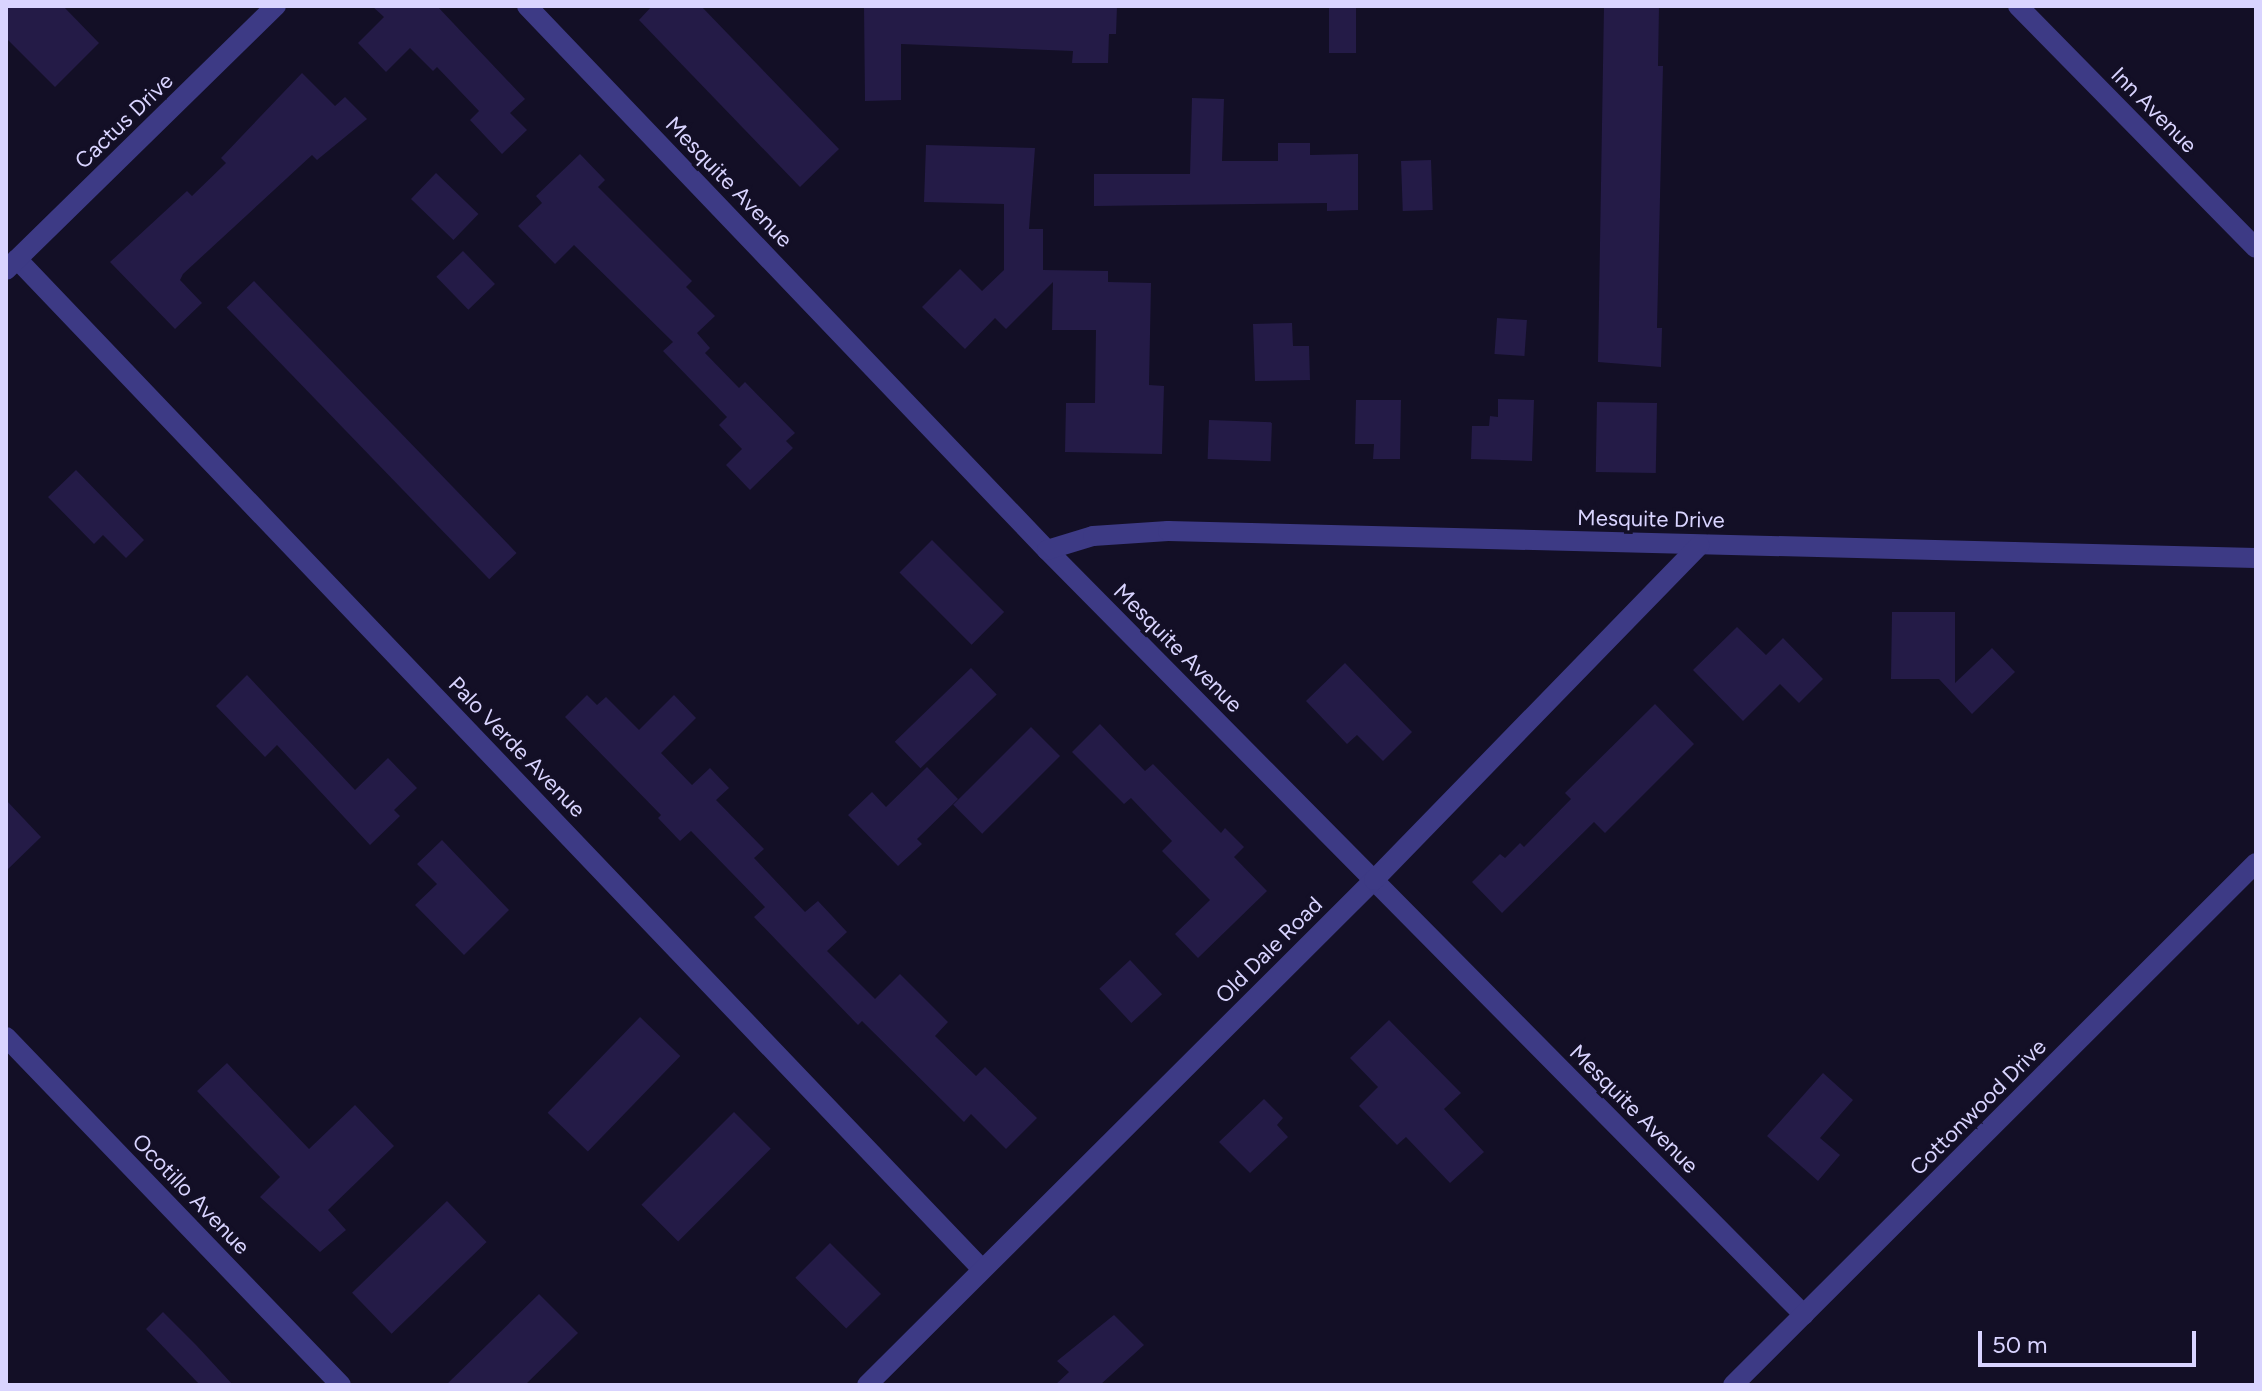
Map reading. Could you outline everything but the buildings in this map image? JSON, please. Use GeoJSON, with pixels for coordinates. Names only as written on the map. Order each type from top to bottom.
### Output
{"type":"FeatureCollection","features":[{"type":"Feature","properties":{"kind":"street","name":"Cactus Drive"},"geometry":{"type":"LineString","coordinates":[[11,265],[276,6]]}},
{"type":"Feature","properties":{"kind":"street","name":"Mesquite Avenue"},"geometry":{"type":"LineString","coordinates":[[527,6],[1047,550],[1804,1315]]}},
{"type":"Feature","properties":{"kind":"street","name":"Inn Avenue"},"geometry":{"type":"LineString","coordinates":[[2018,6],[2256,248]]}},
{"type":"Feature","properties":{"kind":"street","name":"Palo Verde Avenue"},"geometry":{"type":"LineString","coordinates":[[11,265],[982,1269]]}},
{"type":"Feature","properties":{"kind":"street","name":"Mesquite Drive"},"geometry":{"type":"LineString","coordinates":[[1047,550],[1093,536],[1168,531],[2256,558]]}},
{"type":"Feature","properties":{"kind":"street","name":"Old Dale Road"},"geometry":{"type":"LineString","coordinates":[[867,1385],[1374,880],[1700,545]]}},
{"type":"Feature","properties":{"kind":"street","name":"Cottonwood Drive"},"geometry":{"type":"LineString","coordinates":[[1733,1385],[2256,863]]}},
{"type":"Feature","properties":{"kind":"street","name":"Ocotillo Avenue"},"geometry":{"type":"LineString","coordinates":[[6,1037],[341,1385]]}}]}
